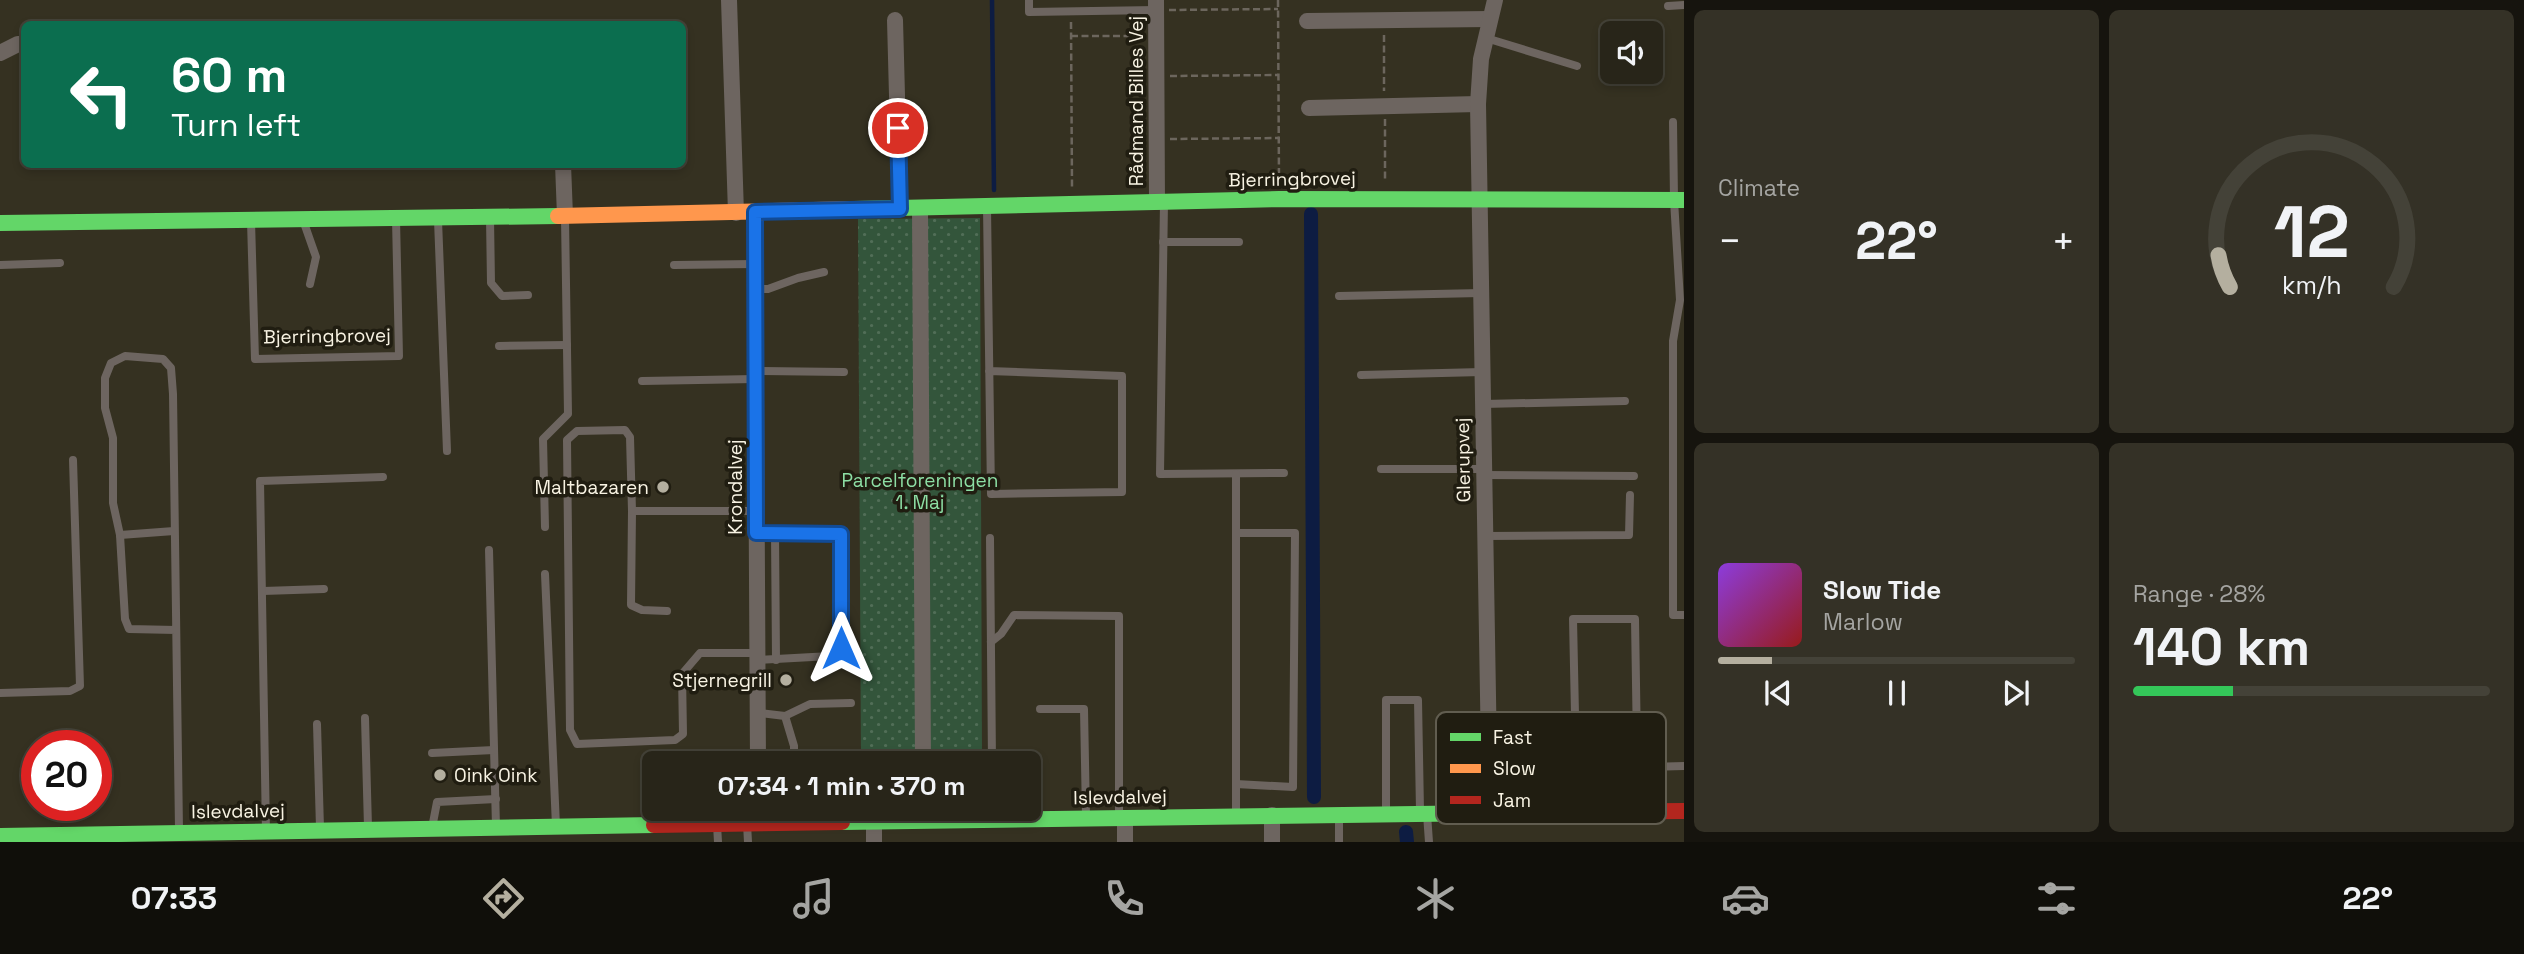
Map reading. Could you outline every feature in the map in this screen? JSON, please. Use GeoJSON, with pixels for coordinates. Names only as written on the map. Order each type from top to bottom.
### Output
{"type":"FeatureCollection","features":[{"type":"Feature","properties":{"kind":"street"},"geometry":{"type":"LineString","coordinates":[[729,0],[736,213]]}},
{"type":"Feature","properties":{"kind":"street","name":"Glerupvej"},"geometry":{"type":"LineString","coordinates":[[1488,712],[1478,104],[1481,60],[1495,0]]}},
{"type":"Feature","properties":{"kind":"street","name":"Rådmand Billes Vej"},"geometry":{"type":"LineString","coordinates":[[1156,5],[1157,140],[1161,202]]}},
{"type":"Feature","properties":{"kind":"street"},"geometry":{"type":"LineString","coordinates":[[1307,21],[1490,19]]}},
{"type":"Feature","properties":{"kind":"street"},"geometry":{"type":"LineString","coordinates":[[895,20],[900,209]]}},
{"type":"Feature","properties":{"kind":"street"},"geometry":{"type":"LineString","coordinates":[[0,53],[21,44]]}},
{"type":"Feature","properties":{"kind":"street"},"geometry":{"type":"LineString","coordinates":[[1309,108],[1478,104]]}},
{"type":"Feature","properties":{"kind":"street"},"geometry":{"type":"LineString","coordinates":[[563,168],[565,216]]}},
{"type":"Feature","properties":{"kind":"street","name":"Bjerringbrovej"},"geometry":{"type":"LineString","coordinates":[[0,223],[490,218],[1279,199],[1679,200]]}},
{"type":"Feature","properties":{"kind":"street"},"geometry":{"type":"LineString","coordinates":[[920,208],[923,751]]}},
{"type":"Feature","properties":{"kind":"street","name":"Krondalvej"},"geometry":{"type":"LineString","coordinates":[[755,212],[758,751]]}},
{"type":"Feature","properties":{"kind":"street","name":"Islevdalvej"},"geometry":{"type":"LineString","coordinates":[[1666,811],[1684,811]]}},
{"type":"Feature","properties":{"kind":"street","name":"Islevdalvej"},"geometry":{"type":"LineString","coordinates":[[1041,820],[1436,814]]}},
{"type":"Feature","properties":{"kind":"street"},"geometry":{"type":"LineString","coordinates":[[1272,815],[1272,842]]}},
{"type":"Feature","properties":{"kind":"street"},"geometry":{"type":"LineString","coordinates":[[1122,818],[1125,842]]}},
{"type":"Feature","properties":{"kind":"street","name":"Islevdalvej"},"geometry":{"type":"LineString","coordinates":[[0,836],[270,835],[320,831],[431,829],[487,834],[556,827],[584,831],[717,825],[742,821]]}},
{"type":"Feature","properties":{"kind":"street"},"geometry":{"type":"LineString","coordinates":[[865,821],[874,842]]}},
{"type":"Feature","properties":{"kind":"lane"},"geometry":{"type":"LineString","coordinates":[[1029,0],[1029,12],[1156,5]]}},
{"type":"Feature","properties":{"kind":"lane"},"geometry":{"type":"LineString","coordinates":[[1668,6],[1684,5]]}},
{"type":"Feature","properties":{"kind":"lane"},"geometry":{"type":"LineString","coordinates":[[1486,38],[1577,66]]}},
{"type":"Feature","properties":{"kind":"lane"},"geometry":{"type":"LineString","coordinates":[[1673,122],[1679,200],[1680,300],[1673,341],[1673,615],[1684,615]]}},
{"type":"Feature","properties":{"kind":"lane"},"geometry":{"type":"LineString","coordinates":[[1161,202],[1164,242],[1160,474],[1284,473]]}},
{"type":"Feature","properties":{"kind":"lane"},"geometry":{"type":"LineString","coordinates":[[987,206],[989,371],[991,494],[1122,492],[1122,376],[989,371]]}},
{"type":"Feature","properties":{"kind":"lane"},"geometry":{"type":"LineString","coordinates":[[545,527],[543,439],[568,414],[565,216]]}},
{"type":"Feature","properties":{"kind":"lane"},"geometry":{"type":"LineString","coordinates":[[438,218],[447,451]]}},
{"type":"Feature","properties":{"kind":"lane"},"geometry":{"type":"LineString","coordinates":[[490,218],[491,283],[502,296],[528,295]]}},
{"type":"Feature","properties":{"kind":"lane","name":"Bjerringbrovej"},"geometry":{"type":"LineString","coordinates":[[251,221],[255,359],[268,359],[399,356],[396,219]]}},
{"type":"Feature","properties":{"kind":"lane"},"geometry":{"type":"LineString","coordinates":[[303,220],[316,257],[310,284]]}},
{"type":"Feature","properties":{"kind":"lane"},"geometry":{"type":"LineString","coordinates":[[1164,242],[1239,242]]}},
{"type":"Feature","properties":{"kind":"lane"},"geometry":{"type":"LineString","coordinates":[[0,265],[60,263]]}},
{"type":"Feature","properties":{"kind":"lane"},"geometry":{"type":"LineString","coordinates":[[674,265],[755,264]]}},
{"type":"Feature","properties":{"kind":"lane"},"geometry":{"type":"LineString","coordinates":[[755,289],[768,289],[824,272]]}},
{"type":"Feature","properties":{"kind":"lane"},"geometry":{"type":"LineString","coordinates":[[1339,296],[1481,293]]}},
{"type":"Feature","properties":{"kind":"lane"},"geometry":{"type":"LineString","coordinates":[[499,346],[567,345]]}},
{"type":"Feature","properties":{"kind":"lane"},"geometry":{"type":"LineString","coordinates":[[169,836],[176,630],[171,368],[163,359],[125,356],[111,363],[105,377],[105,408],[113,438],[113,503],[120,535],[125,619],[129,629],[176,630]]}},
{"type":"Feature","properties":{"kind":"lane"},"geometry":{"type":"LineString","coordinates":[[642,381],[844,372]]}},
{"type":"Feature","properties":{"kind":"lane"},"geometry":{"type":"LineString","coordinates":[[1361,375],[1482,372]]}},
{"type":"Feature","properties":{"kind":"lane"},"geometry":{"type":"LineString","coordinates":[[1483,404],[1625,401]]}},
{"type":"Feature","properties":{"kind":"lane"},"geometry":{"type":"LineString","coordinates":[[667,611],[642,610],[631,605],[630,437],[625,430],[577,431],[567,440],[570,730],[577,744],[675,740],[683,734],[682,674],[700,653],[758,656],[776,660],[831,656],[841,648],[841,534],[756,533]]}},
{"type":"Feature","properties":{"kind":"lane"},"geometry":{"type":"LineString","coordinates":[[0,693],[70,691],[80,686],[73,460]]}},
{"type":"Feature","properties":{"kind":"lane"},"geometry":{"type":"LineString","coordinates":[[1381,469],[1634,476]]}},
{"type":"Feature","properties":{"kind":"lane"},"geometry":{"type":"LineString","coordinates":[[1236,474],[1236,816]]}},
{"type":"Feature","properties":{"kind":"lane"},"geometry":{"type":"LineString","coordinates":[[270,835],[260,481],[383,477]]}},
{"type":"Feature","properties":{"kind":"lane"},"geometry":{"type":"LineString","coordinates":[[1485,536],[1629,535],[1630,495]]}},
{"type":"Feature","properties":{"kind":"lane"},"geometry":{"type":"LineString","coordinates":[[632,511],[756,511]]}},
{"type":"Feature","properties":{"kind":"lane"},"geometry":{"type":"LineString","coordinates":[[120,535],[174,531]]}},
{"type":"Feature","properties":{"kind":"lane"},"geometry":{"type":"LineString","coordinates":[[775,533],[776,660]]}},
{"type":"Feature","properties":{"kind":"lane"},"geometry":{"type":"LineString","coordinates":[[1236,533],[1295,533],[1293,787],[1236,784]]}},
{"type":"Feature","properties":{"kind":"lane"},"geometry":{"type":"LineString","coordinates":[[990,538],[992,751]]}},
{"type":"Feature","properties":{"kind":"lane"},"geometry":{"type":"LineString","coordinates":[[487,834],[496,799],[489,550]]}},
{"type":"Feature","properties":{"kind":"lane"},"geometry":{"type":"LineString","coordinates":[[545,574],[556,827]]}},
{"type":"Feature","properties":{"kind":"lane"},"geometry":{"type":"LineString","coordinates":[[263,591],[324,589]]}},
{"type":"Feature","properties":{"kind":"lane"},"geometry":{"type":"LineString","coordinates":[[991,642],[1014,615],[1119,615],[1119,801],[1122,818]]}},
{"type":"Feature","properties":{"kind":"lane"},"geometry":{"type":"LineString","coordinates":[[1575,712],[1573,619],[1635,619],[1639,712]]}},
{"type":"Feature","properties":{"kind":"lane"},"geometry":{"type":"LineString","coordinates":[[1386,814],[1386,700],[1418,700],[1424,814],[1429,842]]}},
{"type":"Feature","properties":{"kind":"lane"},"geometry":{"type":"LineString","coordinates":[[759,713],[785,716],[810,704],[851,703]]}},
{"type":"Feature","properties":{"kind":"lane"},"geometry":{"type":"LineString","coordinates":[[1040,709],[1084,709],[1086,819]]}},
{"type":"Feature","properties":{"kind":"lane"},"geometry":{"type":"LineString","coordinates":[[785,716],[794,751]]}},
{"type":"Feature","properties":{"kind":"lane"},"geometry":{"type":"LineString","coordinates":[[365,718],[368,830]]}},
{"type":"Feature","properties":{"kind":"lane"},"geometry":{"type":"LineString","coordinates":[[317,724],[320,831]]}},
{"type":"Feature","properties":{"kind":"lane"},"geometry":{"type":"LineString","coordinates":[[432,753],[494,750]]}},
{"type":"Feature","properties":{"kind":"lane"},"geometry":{"type":"LineString","coordinates":[[1666,766],[1684,766]]}},
{"type":"Feature","properties":{"kind":"lane"},"geometry":{"type":"LineString","coordinates":[[431,829],[437,802],[496,799]]}},
{"type":"Feature","properties":{"kind":"lane"},"geometry":{"type":"LineString","coordinates":[[1339,814],[1339,842]]}},
{"type":"Feature","properties":{"kind":"lane"},"geometry":{"type":"LineString","coordinates":[[748,842],[754,821]]}},
{"type":"Feature","properties":{"kind":"lane"},"geometry":{"type":"LineString","coordinates":[[717,825],[718,842]]}},
{"type":"Feature","properties":{"kind":"path"},"geometry":{"type":"LineString","coordinates":[[1278,0],[1279,199]]}},
{"type":"Feature","properties":{"kind":"path"},"geometry":{"type":"LineString","coordinates":[[1156,5],[1278,9]]}},
{"type":"Feature","properties":{"kind":"path"},"geometry":{"type":"LineString","coordinates":[[1070,11],[1072,204]]}},
{"type":"Feature","properties":{"kind":"path"},"geometry":{"type":"LineString","coordinates":[[1071,36],[1156,36]]}},
{"type":"Feature","properties":{"kind":"path"},"geometry":{"type":"LineString","coordinates":[[1157,76],[1278,75]]}},
{"type":"Feature","properties":{"kind":"path"},"geometry":{"type":"LineString","coordinates":[[1157,140],[1279,138]]}},
{"type":"Feature","properties":{"kind":"green space","name":"Parcelforeningen 1. Maj"},"geometry":{"type":"Polygon","coordinates":[[[980,218],[982,751],[861,751],[858,219],[980,218]]]}},
{"type":"Feature","properties":{"kind":"waterway"},"geometry":{"type":"LineString","coordinates":[[992,0],[994,190]]}},
{"type":"Feature","properties":{"kind":"waterway"},"geometry":{"type":"LineString","coordinates":[[1311,214],[1314,797]]}},
{"type":"Feature","properties":{"kind":"waterway"},"geometry":{"type":"LineString","coordinates":[[1406,832],[1407,842]]}},
{"type":"Feature","properties":{"kind":"traffic: fast"},"geometry":{"type":"LineString","coordinates":[[854,209],[1279,199],[1684,200]]}},
{"type":"Feature","properties":{"kind":"traffic: fast"},"geometry":{"type":"LineString","coordinates":[[0,223],[558,216]]}},
{"type":"Feature","properties":{"kind":"traffic: fast"},"geometry":{"type":"LineString","coordinates":[[842,822],[1436,814]]}},
{"type":"Feature","properties":{"kind":"traffic: fast"},"geometry":{"type":"LineString","coordinates":[[0,836],[654,825]]}},
{"type":"Feature","properties":{"kind":"traffic: slow"},"geometry":{"type":"LineString","coordinates":[[558,216],[854,209]]}},
{"type":"Feature","properties":{"kind":"traffic: jam"},"geometry":{"type":"LineString","coordinates":[[1666,811],[1684,811]]}},
{"type":"Feature","properties":{"kind":"traffic: jam"},"geometry":{"type":"LineString","coordinates":[[654,825],[842,822]]}},
{"type":"Feature","properties":{"kind":"place","name":"Maltbazaren"},"geometry":{"type":"Point","coordinates":[663,487]}},
{"type":"Feature","properties":{"kind":"place","name":"Stjernegrill"},"geometry":{"type":"Point","coordinates":[786,680]}},
{"type":"Feature","properties":{"kind":"place","name":"Oink Oink"},"geometry":{"type":"Point","coordinates":[440,775]}},
{"type":"Feature","properties":{"kind":"route"},"geometry":{"type":"LineString","coordinates":[[841,648],[841,534],[756,533],[755,212],[900,209],[898,128]]}}]}
